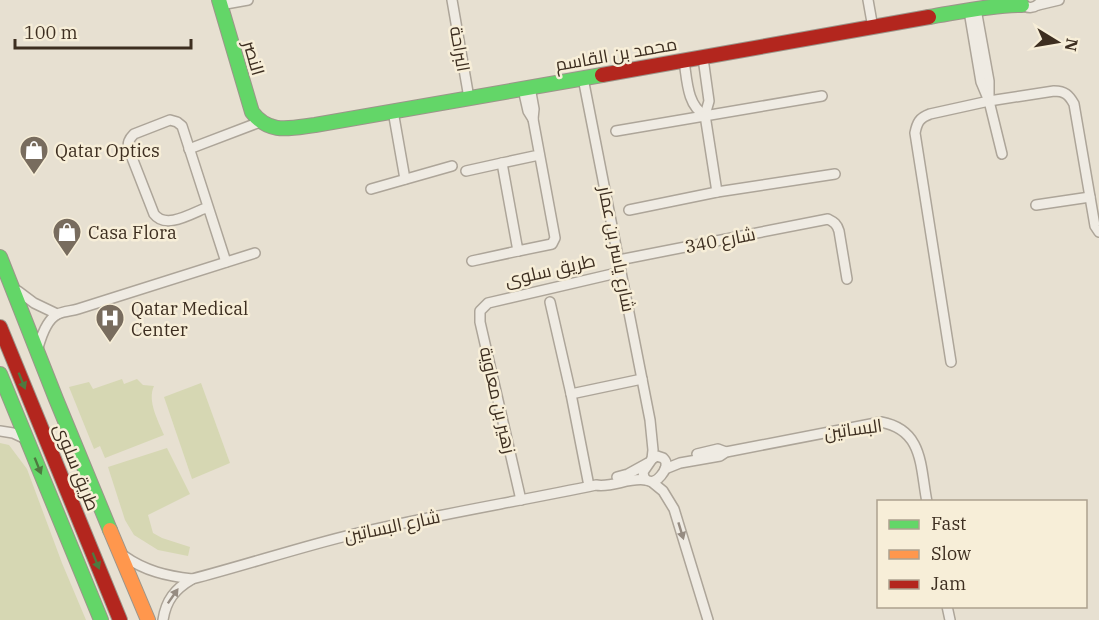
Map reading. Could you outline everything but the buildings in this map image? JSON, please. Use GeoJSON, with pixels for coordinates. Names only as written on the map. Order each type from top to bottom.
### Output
{"type":"FeatureCollection","features":[{"type":"Feature","properties":{"kind":"main road","name":"النصر"},"geometry":{"type":"LineString","coordinates":[[220,3],[252,112],[260,123]]}},
{"type":"Feature","properties":{"kind":"main road","name":"محمد بن القاسم"},"geometry":{"type":"LineString","coordinates":[[260,123],[283,129],[315,125],[1020,3]]}},
{"type":"Feature","properties":{"kind":"main road","name":"طريق سلوى"},"geometry":{"type":"LineString","coordinates":[[0,257],[37,353],[148,620]]}},
{"type":"Feature","properties":{"kind":"main road","name":"طريق سلوى"},"geometry":{"type":"LineString","coordinates":[[0,327],[120,620]]}},
{"type":"Feature","properties":{"kind":"main road","name":"طريق سلوى"},"geometry":{"type":"LineString","coordinates":[[0,374],[101,620]]}},
{"type":"Feature","properties":{"kind":"street"},"geometry":{"type":"LineString","coordinates":[[220,3],[248,0]]}},
{"type":"Feature","properties":{"kind":"street","name":"البراحة"},"geometry":{"type":"LineString","coordinates":[[452,0],[469,98]]}},
{"type":"Feature","properties":{"kind":"street"},"geometry":{"type":"LineString","coordinates":[[868,0],[873,28]]}},
{"type":"Feature","properties":{"kind":"street","name":"محمد بن القاسم"},"geometry":{"type":"LineString","coordinates":[[974,10],[998,0]]}},
{"type":"Feature","properties":{"kind":"street"},"geometry":{"type":"LineString","coordinates":[[1020,3],[1030,8],[1040,3],[1059,0]]}},
{"type":"Feature","properties":{"kind":"street"},"geometry":{"type":"LineString","coordinates":[[974,10],[981,82],[989,101],[1002,154]]}},
{"type":"Feature","properties":{"kind":"street"},"geometry":{"type":"LineString","coordinates":[[703,58],[709,101],[705,115],[717,192]]}},
{"type":"Feature","properties":{"kind":"street"},"geometry":{"type":"LineString","coordinates":[[684,61],[692,103],[697,111],[705,115]]}},
{"type":"Feature","properties":{"kind":"street","name":"شارع ياسر بن عمار"},"geometry":{"type":"LineString","coordinates":[[583,78],[650,420],[653,450],[650,460]]}},
{"type":"Feature","properties":{"kind":"street"},"geometry":{"type":"LineString","coordinates":[[472,261],[552,244],[555,238],[533,119],[529,114],[526,88]]}},
{"type":"Feature","properties":{"kind":"street"},"geometry":{"type":"LineString","coordinates":[[951,362],[915,133],[917,123],[922,117],[989,101],[1054,91],[1061,91],[1070,96],[1074,104],[1095,226],[1099,232]]}},
{"type":"Feature","properties":{"kind":"street"},"geometry":{"type":"LineString","coordinates":[[616,131],[822,96]]}},
{"type":"Feature","properties":{"kind":"street"},"geometry":{"type":"LineString","coordinates":[[393,111],[405,179]]}},
{"type":"Feature","properties":{"kind":"street"},"geometry":{"type":"LineString","coordinates":[[208,207],[168,222],[157,218],[128,146],[131,137],[167,121],[174,120],[182,126],[226,262]]}},
{"type":"Feature","properties":{"kind":"street"},"geometry":{"type":"LineString","coordinates":[[189,148],[260,123]]}},
{"type":"Feature","properties":{"kind":"street"},"geometry":{"type":"LineString","coordinates":[[466,171],[539,155]]}},
{"type":"Feature","properties":{"kind":"street"},"geometry":{"type":"LineString","coordinates":[[502,163],[518,251]]}},
{"type":"Feature","properties":{"kind":"street"},"geometry":{"type":"LineString","coordinates":[[371,189],[452,166]]}},
{"type":"Feature","properties":{"kind":"street"},"geometry":{"type":"LineString","coordinates":[[629,210],[717,192],[835,174]]}},
{"type":"Feature","properties":{"kind":"street"},"geometry":{"type":"LineString","coordinates":[[1036,205],[1090,197]]}},
{"type":"Feature","properties":{"kind":"street","name":"شارع 340"},"geometry":{"type":"LineString","coordinates":[[619,260],[828,219],[837,225],[839,231],[847,279]]}},
{"type":"Feature","properties":{"kind":"street"},"geometry":{"type":"LineString","coordinates":[[37,353],[45,329],[57,314],[255,253]]}},
{"type":"Feature","properties":{"kind":"street","name":"طريق سلوى"},"geometry":{"type":"LineString","coordinates":[[488,303],[621,272]]}},
{"type":"Feature","properties":{"kind":"street"},"geometry":{"type":"LineString","coordinates":[[13,287],[34,303],[57,314]]}},
{"type":"Feature","properties":{"kind":"street"},"geometry":{"type":"LineString","coordinates":[[550,302],[592,485]]}},
{"type":"Feature","properties":{"kind":"street","name":"زهير بن معاوية"},"geometry":{"type":"LineString","coordinates":[[488,303],[480,311],[480,322],[521,500]]}},
{"type":"Feature","properties":{"kind":"street"},"geometry":{"type":"LineString","coordinates":[[571,394],[642,379]]}},
{"type":"Feature","properties":{"kind":"street","name":"شارع ياسر بن عمار"},"geometry":{"type":"LineString","coordinates":[[650,420],[655,429],[663,458]]}},
{"type":"Feature","properties":{"kind":"street","name":"البساتين"},"geometry":{"type":"LineString","coordinates":[[665,469],[686,462],[720,456],[726,452],[881,422],[902,429],[916,446],[927,500]]}},
{"type":"Feature","properties":{"kind":"street"},"geometry":{"type":"LineString","coordinates":[[0,431],[13,433],[28,440]]}},
{"type":"Feature","properties":{"kind":"street","name":"البساتين"},"geometry":{"type":"LineString","coordinates":[[663,458],[718,449],[726,452]]}},
{"type":"Feature","properties":{"kind":"street"},"geometry":{"type":"LineString","coordinates":[[650,481],[658,478],[665,469],[666,463],[663,458],[657,456],[650,460],[643,472],[644,478],[663,491],[674,509],[708,620]]}},
{"type":"Feature","properties":{"kind":"street","name":"شارع البساتين"},"geometry":{"type":"LineString","coordinates":[[163,620],[166,606],[173,593],[192,579],[353,534],[592,485],[628,474],[650,460]]}},
{"type":"Feature","properties":{"kind":"street","name":"شارع البساتين"},"geometry":{"type":"LineString","coordinates":[[592,485],[599,486],[637,479],[650,481]]}},
{"type":"Feature","properties":{"kind":"street","name":"شارع البساتين"},"geometry":{"type":"LineString","coordinates":[[118,551],[132,562],[148,570],[192,579]]}},
{"type":"Feature","properties":{"kind":"green space"},"geometry":{"type":"Polygon","coordinates":[[[122,379],[124,384],[137,379],[143,385],[154,386],[153,404],[164,435],[105,458],[100,446],[94,449],[69,387],[89,382],[93,389],[122,379]]]}},
{"type":"Feature","properties":{"kind":"green space"},"geometry":{"type":"Polygon","coordinates":[[[201,383],[230,463],[192,479],[164,397],[201,383]]]}},
{"type":"Feature","properties":{"kind":"green space"},"geometry":{"type":"Polygon","coordinates":[[[0,443],[9,445],[27,469],[86,620],[0,620],[0,443]]]}},
{"type":"Feature","properties":{"kind":"green space"},"geometry":{"type":"Polygon","coordinates":[[[167,448],[190,494],[148,515],[153,533],[190,547],[188,556],[158,550],[134,535],[125,520],[108,467],[167,448]]]}},
{"type":"Feature","properties":{"kind":"traffic: fast"},"geometry":{"type":"LineString","coordinates":[[219,0],[252,112],[273,127],[315,125],[602,75]]}},
{"type":"Feature","properties":{"kind":"traffic: fast"},"geometry":{"type":"LineString","coordinates":[[929,17],[987,7],[1022,5]]}},
{"type":"Feature","properties":{"kind":"traffic: fast"},"geometry":{"type":"LineString","coordinates":[[0,257],[110,530]]}},
{"type":"Feature","properties":{"kind":"traffic: fast"},"geometry":{"type":"LineString","coordinates":[[0,374],[101,620]]}},
{"type":"Feature","properties":{"kind":"traffic: slow"},"geometry":{"type":"LineString","coordinates":[[110,530],[148,620]]}},
{"type":"Feature","properties":{"kind":"traffic: jam"},"geometry":{"type":"LineString","coordinates":[[602,75],[929,17]]}},
{"type":"Feature","properties":{"kind":"traffic: jam"},"geometry":{"type":"LineString","coordinates":[[0,327],[120,620]]}},
{"type":"Feature","properties":{"kind":"place","name":"Qatar Optics"},"geometry":{"type":"Point","coordinates":[34,176]}},
{"type":"Feature","properties":{"kind":"place","name":"Casa Flora"},"geometry":{"type":"Point","coordinates":[67,258]}},
{"type":"Feature","properties":{"kind":"place","name":"Qatar Medical Center"},"geometry":{"type":"Point","coordinates":[110,344]}}]}
